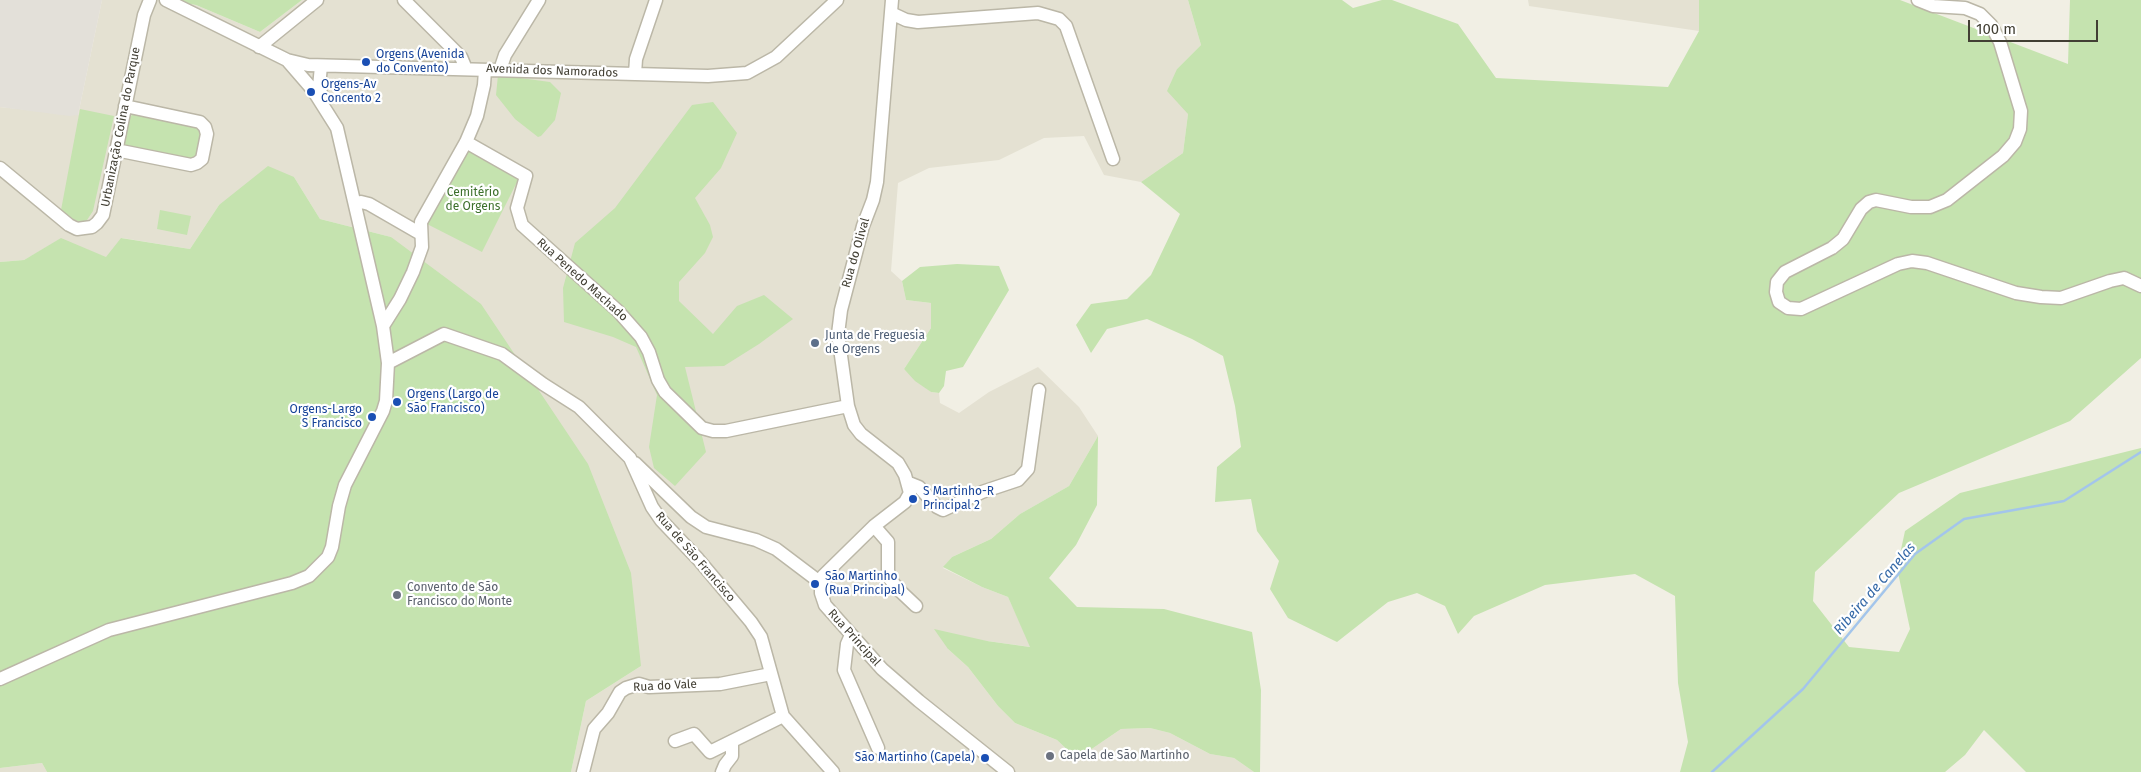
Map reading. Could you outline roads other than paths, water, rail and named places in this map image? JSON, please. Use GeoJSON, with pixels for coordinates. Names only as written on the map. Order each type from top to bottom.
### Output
{"type":"FeatureCollection","features":[{"type":"Feature","properties":{"kind":"street","name":"Urbanização Colina do Parque"},"geometry":{"type":"LineString","coordinates":[[0,168],[69,225],[78,229],[92,226],[103,215],[144,15],[150,0]]}},
{"type":"Feature","properties":{"kind":"street","name":"Avenida dos Namorados"},"geometry":{"type":"LineString","coordinates":[[166,0],[286,60],[308,65],[716,76],[747,73],[776,58],[837,0]]}},
{"type":"Feature","properties":{"kind":"street"},"geometry":{"type":"LineString","coordinates":[[259,47],[317,0]]}},
{"type":"Feature","properties":{"kind":"street"},"geometry":{"type":"LineString","coordinates":[[404,0],[461,57],[466,69]]}},
{"type":"Feature","properties":{"kind":"street"},"geometry":{"type":"LineString","coordinates":[[500,70],[504,56],[539,0]]}},
{"type":"Feature","properties":{"kind":"street"},"geometry":{"type":"LineString","coordinates":[[635,74],[636,60],[656,0]]}},
{"type":"Feature","properties":{"kind":"street"},"geometry":{"type":"LineString","coordinates":[[1918,0],[1933,6],[1965,8],[1980,14],[1992,25],[2000,42],[2021,112],[2020,129],[2015,142],[2003,156],[1946,200],[1930,207],[1911,207],[1876,200],[1869,202],[1861,209],[1843,239],[1832,248],[1785,272],[1777,282],[1776,292],[1779,302],[1788,308],[1801,309],[1898,264],[1912,261],[1927,264],[2016,293],[2041,298],[2061,298],[2124,278],[2141,286]]}},
{"type":"Feature","properties":{"kind":"street"},"geometry":{"type":"LineString","coordinates":[[892,6],[906,20],[918,22],[1038,14],[1059,19],[1066,26],[1113,159]]}},
{"type":"Feature","properties":{"kind":"street","name":"Rua do Olival"},"geometry":{"type":"LineString","coordinates":[[892,6],[877,182],[873,200],[863,226],[841,310],[838,331],[848,406],[858,430],[898,463],[909,483]]}},
{"type":"Feature","properties":{"kind":"street"},"geometry":{"type":"LineString","coordinates":[[0,679],[109,630],[292,583],[314,572],[328,557],[332,547],[339,506],[345,485],[383,411],[388,363],[383,326],[337,128],[313,90],[286,60]]}},
{"type":"Feature","properties":{"kind":"street"},"geometry":{"type":"LineString","coordinates":[[308,65],[308,76],[313,90]]}},
{"type":"Feature","properties":{"kind":"street"},"geometry":{"type":"LineString","coordinates":[[321,66],[319,87],[326,108]]}},
{"type":"Feature","properties":{"kind":"street"},"geometry":{"type":"LineString","coordinates":[[383,326],[400,299],[413,272],[422,247],[421,222],[466,142],[476,116],[484,85],[485,70]]}},
{"type":"Feature","properties":{"kind":"street"},"geometry":{"type":"LineString","coordinates":[[116,150],[191,165],[202,159],[207,134],[205,127],[200,122],[125,106]]}},
{"type":"Feature","properties":{"kind":"street","name":"Rua Penedo Machado"},"geometry":{"type":"LineString","coordinates":[[466,142],[526,176],[517,208],[522,225],[618,311],[641,337],[649,352],[658,380],[665,392],[702,428],[713,431],[726,431],[848,406]]}},
{"type":"Feature","properties":{"kind":"street"},"geometry":{"type":"LineString","coordinates":[[355,204],[361,202],[369,204],[422,234]]}},
{"type":"Feature","properties":{"kind":"street","name":"Rua de São Francisco"},"geometry":{"type":"LineString","coordinates":[[388,363],[444,334],[502,354],[579,407],[630,458],[652,507],[661,520],[704,566],[751,622],[761,637],[783,716],[833,772]]}},
{"type":"Feature","properties":{"kind":"street"},"geometry":{"type":"LineString","coordinates":[[909,483],[919,488],[937,507],[943,510],[982,492],[1018,480],[1028,469],[1039,390]]}},
{"type":"Feature","properties":{"kind":"street"},"geometry":{"type":"LineString","coordinates":[[630,458],[691,517],[706,527],[756,540],[776,548],[820,583],[823,576],[874,526],[905,502],[910,493],[909,483]]}},
{"type":"Feature","properties":{"kind":"street"},"geometry":{"type":"LineString","coordinates":[[874,526],[888,542],[888,571],[890,578],[899,590],[916,606]]}},
{"type":"Feature","properties":{"kind":"street","name":"Rua Principal"},"geometry":{"type":"LineString","coordinates":[[820,583],[820,593],[825,605],[882,669],[1007,771]]}},
{"type":"Feature","properties":{"kind":"street"},"geometry":{"type":"LineString","coordinates":[[851,635],[847,644],[844,670],[878,748]]}},
{"type":"Feature","properties":{"kind":"street","name":"Rua do Vale"},"geometry":{"type":"LineString","coordinates":[[582,772],[594,729],[608,713],[620,692],[626,688],[639,684],[649,687],[720,684],[771,674]]}},
{"type":"Feature","properties":{"kind":"street"},"geometry":{"type":"LineString","coordinates":[[675,741],[694,734],[710,752],[783,716]]}},
{"type":"Feature","properties":{"kind":"street"},"geometry":{"type":"LineString","coordinates":[[722,772],[724,765],[732,756],[732,741]]}},
{"type":"Feature","properties":{"kind":"waterway","name":"Ribeira de Canelas"},"geometry":{"type":"LineString","coordinates":[[1712,772],[1803,689],[1915,554],[1964,519],[2064,501],[2141,452]]}},
{"type":"Feature","properties":{"kind":"place","name":"Orgens (Avenida do Convento)"},"geometry":{"type":"Point","coordinates":[366,62]}},
{"type":"Feature","properties":{"kind":"place","name":"Orgens-Av Concento 2"},"geometry":{"type":"Point","coordinates":[311,92]}},
{"type":"Feature","properties":{"kind":"place","name":"Junta de Freguesia de Orgens"},"geometry":{"type":"Point","coordinates":[815,343]}},
{"type":"Feature","properties":{"kind":"place","name":"Orgens (Largo de São Francisco)"},"geometry":{"type":"Point","coordinates":[397,402]}},
{"type":"Feature","properties":{"kind":"place","name":"Orgens-Largo S Francisco"},"geometry":{"type":"Point","coordinates":[372,417]}},
{"type":"Feature","properties":{"kind":"place","name":"S Martinho-R Principal 2"},"geometry":{"type":"Point","coordinates":[913,499]}},
{"type":"Feature","properties":{"kind":"place","name":"São Martinho (Rua Principal)"},"geometry":{"type":"Point","coordinates":[815,584]}},
{"type":"Feature","properties":{"kind":"place","name":"Convento de São Francisco do Monte"},"geometry":{"type":"Point","coordinates":[397,595]}},
{"type":"Feature","properties":{"kind":"place","name":"Capela de São Martinho"},"geometry":{"type":"Point","coordinates":[1050,756]}},
{"type":"Feature","properties":{"kind":"place","name":"São Martinho (Capela)"},"geometry":{"type":"Point","coordinates":[985,758]}},
{"type":"Feature","properties":{"kind":"park label","name":"Cemitério de Orgens"},"geometry":{"type":"Point","coordinates":[473,200]}}]}
